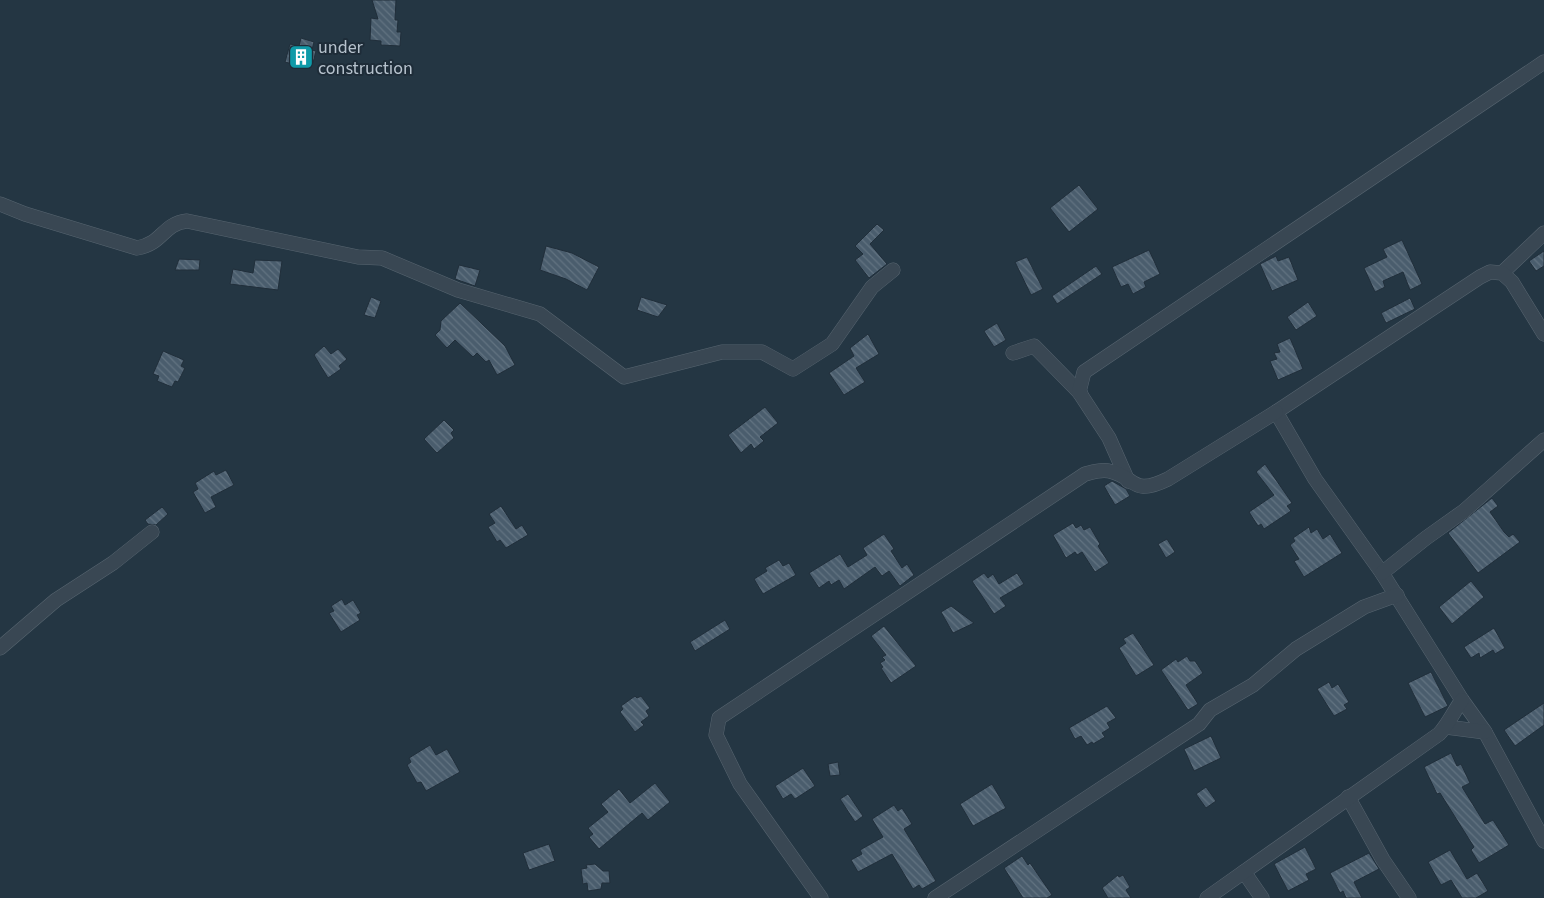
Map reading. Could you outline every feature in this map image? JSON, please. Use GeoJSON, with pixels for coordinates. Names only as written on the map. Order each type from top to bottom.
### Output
{"type":"FeatureCollection","features":[{"type":"Feature","properties":{"kind":"street"},"geometry":{"type":"LineString","coordinates":[[1081,394],[1079,392],[1084,372],[1544,62]]}},
{"type":"Feature","properties":{"kind":"street"},"geometry":{"type":"LineString","coordinates":[[0,204],[24,214],[137,248],[150,246],[175,223],[187,221],[358,257],[382,258],[458,290],[540,314],[624,376],[722,352],[762,352],[793,369],[832,344],[872,287],[893,270]]}},
{"type":"Feature","properties":{"kind":"street"},"geometry":{"type":"LineString","coordinates":[[1502,273],[1544,233]]}},
{"type":"Feature","properties":{"kind":"street"},"geometry":{"type":"LineString","coordinates":[[821,898],[740,784],[716,735],[719,718],[1085,474],[1099,470],[1110,471],[1137,486],[1152,487],[1276,412],[1490,272],[1502,273],[1512,282],[1544,334]]}},
{"type":"Feature","properties":{"kind":"street"},"geometry":{"type":"LineString","coordinates":[[1013,353],[1034,346],[1081,394],[1108,438],[1128,481]]}},
{"type":"Feature","properties":{"kind":"street"},"geometry":{"type":"LineString","coordinates":[[1276,412],[1316,479],[1397,595],[1462,700],[1485,732],[1544,841]]}},
{"type":"Feature","properties":{"kind":"street"},"geometry":{"type":"LineString","coordinates":[[1382,573],[1464,511],[1544,440]]}},
{"type":"Feature","properties":{"kind":"street"},"geometry":{"type":"LineString","coordinates":[[0,648],[56,600],[113,563],[152,532]]}},
{"type":"Feature","properties":{"kind":"street"},"geometry":{"type":"LineString","coordinates":[[935,898],[1198,724],[1210,710],[1253,685],[1296,649],[1364,607],[1397,595]]}},
{"type":"Feature","properties":{"kind":"street"},"geometry":{"type":"LineString","coordinates":[[1207,898],[1446,727],[1448,719],[1462,700]]}},
{"type":"Feature","properties":{"kind":"street"},"geometry":{"type":"LineString","coordinates":[[1446,727],[1485,732]]}},
{"type":"Feature","properties":{"kind":"street"},"geometry":{"type":"LineString","coordinates":[[1348,797],[1383,860],[1409,898]]}},
{"type":"Feature","properties":{"kind":"street"},"geometry":{"type":"LineString","coordinates":[[1244,872],[1262,898]]}},
{"type":"Feature","properties":{"kind":"building"},"geometry":{"type":"Polygon","coordinates":[[[372,0],[396,0],[395,20],[398,20],[397,32],[401,32],[400,46],[381,45],[381,41],[370,40],[371,18],[378,19],[372,0]]]}},
{"type":"Feature","properties":{"kind":"building","name":"under construction"},"geometry":{"type":"Polygon","coordinates":[[[301,38],[314,42],[312,50],[316,51],[313,63],[309,62],[308,68],[285,62],[290,44],[299,46],[301,38]]]}},
{"type":"Feature","properties":{"kind":"building"},"geometry":{"type":"Polygon","coordinates":[[[1079,185],[1098,209],[1069,232],[1050,208],[1079,185]]]}},
{"type":"Feature","properties":{"kind":"building"},"geometry":{"type":"Polygon","coordinates":[[[877,224],[884,230],[870,244],[887,264],[869,278],[855,260],[863,254],[855,246],[877,224]]]}},
{"type":"Feature","properties":{"kind":"building"},"geometry":{"type":"Polygon","coordinates":[[[1402,240],[1422,284],[1410,290],[1403,272],[1383,281],[1385,287],[1375,292],[1364,268],[1387,257],[1383,249],[1402,240]]]}},
{"type":"Feature","properties":{"kind":"building"},"geometry":{"type":"Polygon","coordinates":[[[546,246],[572,253],[599,267],[587,290],[566,279],[540,270],[546,246]]]}},
{"type":"Feature","properties":{"kind":"building"},"geometry":{"type":"Polygon","coordinates":[[[1149,250],[1160,274],[1144,282],[1146,287],[1133,294],[1128,284],[1121,287],[1112,267],[1149,250]]]}},
{"type":"Feature","properties":{"kind":"building"},"geometry":{"type":"Polygon","coordinates":[[[1544,251],[1544,266],[1536,271],[1529,261],[1544,251]]]}},
{"type":"Feature","properties":{"kind":"building"},"geometry":{"type":"Polygon","coordinates":[[[1276,256],[1278,261],[1289,257],[1298,280],[1272,291],[1260,264],[1276,256]]]}},
{"type":"Feature","properties":{"kind":"building"},"geometry":{"type":"Polygon","coordinates":[[[1027,257],[1043,289],[1031,295],[1015,262],[1027,257]]]}},
{"type":"Feature","properties":{"kind":"building"},"geometry":{"type":"Polygon","coordinates":[[[179,259],[200,260],[199,270],[175,270],[179,259]]]}},
{"type":"Feature","properties":{"kind":"building"},"geometry":{"type":"Polygon","coordinates":[[[255,260],[282,261],[278,290],[230,284],[233,269],[253,273],[255,260]]]}},
{"type":"Feature","properties":{"kind":"building"},"geometry":{"type":"Polygon","coordinates":[[[459,265],[480,270],[475,286],[455,279],[459,265]]]}},
{"type":"Feature","properties":{"kind":"building"},"geometry":{"type":"Polygon","coordinates":[[[1096,266],[1102,274],[1057,304],[1052,296],[1096,266]]]}},
{"type":"Feature","properties":{"kind":"building"},"geometry":{"type":"Polygon","coordinates":[[[371,297],[381,301],[375,318],[364,315],[371,297]]]}},
{"type":"Feature","properties":{"kind":"building"},"geometry":{"type":"Polygon","coordinates":[[[641,297],[667,305],[658,317],[637,310],[641,297]]]}},
{"type":"Feature","properties":{"kind":"building"},"geometry":{"type":"Polygon","coordinates":[[[1410,298],[1415,309],[1386,323],[1381,313],[1410,298]]]}},
{"type":"Feature","properties":{"kind":"building"},"geometry":{"type":"Polygon","coordinates":[[[1308,302],[1317,316],[1296,330],[1287,317],[1308,302]]]}},
{"type":"Feature","properties":{"kind":"building"},"geometry":{"type":"Polygon","coordinates":[[[460,303],[505,346],[515,365],[497,375],[489,360],[486,362],[477,353],[473,357],[455,340],[447,348],[435,335],[440,330],[441,321],[460,303]]]}},
{"type":"Feature","properties":{"kind":"building"},"geometry":{"type":"Polygon","coordinates":[[[997,323],[1006,340],[994,347],[984,331],[997,323]]]}},
{"type":"Feature","properties":{"kind":"building"},"geometry":{"type":"Polygon","coordinates":[[[868,334],[879,354],[856,368],[865,382],[844,395],[829,373],[854,356],[850,348],[868,334]]]}},
{"type":"Feature","properties":{"kind":"building"},"geometry":{"type":"Polygon","coordinates":[[[1290,338],[1303,369],[1278,380],[1270,361],[1277,359],[1274,353],[1280,352],[1277,344],[1290,338]]]}},
{"type":"Feature","properties":{"kind":"building"},"geometry":{"type":"Polygon","coordinates":[[[324,346],[331,354],[338,349],[347,359],[339,366],[341,369],[328,378],[314,355],[324,346]]]}},
{"type":"Feature","properties":{"kind":"building"},"geometry":{"type":"Polygon","coordinates":[[[163,351],[184,360],[181,366],[185,368],[178,382],[175,381],[172,387],[157,381],[159,376],[153,374],[163,351]]]}},
{"type":"Feature","properties":{"kind":"building"},"geometry":{"type":"Polygon","coordinates":[[[765,407],[778,423],[760,437],[764,441],[754,449],[751,444],[741,453],[728,435],[765,407]]]}},
{"type":"Feature","properties":{"kind":"building"},"geometry":{"type":"Polygon","coordinates":[[[444,420],[454,430],[451,433],[454,438],[437,453],[424,439],[444,420]]]}},
{"type":"Feature","properties":{"kind":"building"},"geometry":{"type":"Polygon","coordinates":[[[1265,464],[1292,503],[1287,506],[1291,511],[1264,529],[1261,524],[1258,526],[1249,512],[1274,495],[1256,472],[1265,464]]]}},
{"type":"Feature","properties":{"kind":"building"},"geometry":{"type":"Polygon","coordinates":[[[226,470],[234,485],[211,497],[216,507],[205,513],[193,492],[198,489],[195,483],[214,471],[216,475],[226,470]]]}},
{"type":"Feature","properties":{"kind":"building"},"geometry":{"type":"Polygon","coordinates":[[[1112,481],[1126,489],[1130,496],[1115,505],[1104,486],[1112,481]]]}},
{"type":"Feature","properties":{"kind":"building"},"geometry":{"type":"Polygon","coordinates":[[[1492,498],[1498,506],[1490,512],[1509,537],[1513,534],[1520,542],[1478,573],[1448,533],[1492,498]]]}},
{"type":"Feature","properties":{"kind":"building"},"geometry":{"type":"Polygon","coordinates":[[[501,506],[516,529],[522,525],[528,535],[506,548],[500,540],[497,542],[488,527],[495,523],[489,514],[501,506]]]}},
{"type":"Feature","properties":{"kind":"building"},"geometry":{"type":"Polygon","coordinates":[[[162,507],[168,514],[156,525],[148,524],[145,520],[162,507]]]}},
{"type":"Feature","properties":{"kind":"building"},"geometry":{"type":"Polygon","coordinates":[[[1073,523],[1076,528],[1081,525],[1084,530],[1090,527],[1100,544],[1098,546],[1109,563],[1095,572],[1082,552],[1077,555],[1075,552],[1066,558],[1053,535],[1073,523]]]}},
{"type":"Feature","properties":{"kind":"building"},"geometry":{"type":"Polygon","coordinates":[[[1309,527],[1311,533],[1317,529],[1323,539],[1330,534],[1342,553],[1304,577],[1294,561],[1299,559],[1290,545],[1295,541],[1293,538],[1309,527]]]}},
{"type":"Feature","properties":{"kind":"building"},"geometry":{"type":"Polygon","coordinates":[[[884,534],[894,549],[891,551],[902,568],[907,564],[914,575],[900,586],[889,571],[882,576],[875,567],[844,589],[839,580],[831,585],[829,581],[819,588],[809,573],[840,554],[848,567],[867,555],[863,548],[884,534]]]}},
{"type":"Feature","properties":{"kind":"building"},"geometry":{"type":"Polygon","coordinates":[[[1167,539],[1175,552],[1166,558],[1158,544],[1167,539]]]}},
{"type":"Feature","properties":{"kind":"building"},"geometry":{"type":"Polygon","coordinates":[[[779,560],[783,566],[789,563],[796,575],[763,594],[754,579],[767,571],[765,568],[779,560]]]}},
{"type":"Feature","properties":{"kind":"building"},"geometry":{"type":"Polygon","coordinates":[[[984,573],[988,578],[993,574],[999,584],[1017,573],[1024,584],[1000,598],[1006,606],[994,614],[972,581],[984,573]]]}},
{"type":"Feature","properties":{"kind":"building"},"geometry":{"type":"Polygon","coordinates":[[[1471,581],[1484,597],[1452,624],[1439,607],[1471,581]]]}},
{"type":"Feature","properties":{"kind":"building"},"geometry":{"type":"Polygon","coordinates":[[[342,599],[345,605],[353,600],[361,613],[357,615],[360,620],[341,632],[329,613],[334,611],[331,606],[342,599]]]}},
{"type":"Feature","properties":{"kind":"building"},"geometry":{"type":"Polygon","coordinates":[[[951,606],[974,623],[953,633],[941,612],[951,606]]]}},
{"type":"Feature","properties":{"kind":"building"},"geometry":{"type":"Polygon","coordinates":[[[725,620],[730,629],[695,651],[690,642],[725,620]]]}},
{"type":"Feature","properties":{"kind":"building"},"geometry":{"type":"Polygon","coordinates":[[[884,626],[916,666],[891,683],[881,668],[883,667],[880,663],[885,660],[882,657],[886,655],[871,636],[884,626]]]}},
{"type":"Feature","properties":{"kind":"building"},"geometry":{"type":"Polygon","coordinates":[[[1494,628],[1505,648],[1495,654],[1493,650],[1480,658],[1479,653],[1471,658],[1464,647],[1494,628]]]}},
{"type":"Feature","properties":{"kind":"building"},"geometry":{"type":"Polygon","coordinates":[[[1133,633],[1154,665],[1136,676],[1119,648],[1126,643],[1123,639],[1133,633]]]}},
{"type":"Feature","properties":{"kind":"building"},"geometry":{"type":"Polygon","coordinates":[[[1187,656],[1190,661],[1195,661],[1203,673],[1186,685],[1198,704],[1188,710],[1161,670],[1176,659],[1178,662],[1187,656]]]}},
{"type":"Feature","properties":{"kind":"building"},"geometry":{"type":"Polygon","coordinates":[[[1431,672],[1448,706],[1425,717],[1408,683],[1431,672]]]}},
{"type":"Feature","properties":{"kind":"building"},"geometry":{"type":"Polygon","coordinates":[[[1329,682],[1332,688],[1338,684],[1349,702],[1344,705],[1347,709],[1334,716],[1317,689],[1329,682]]]}},
{"type":"Feature","properties":{"kind":"building"},"geometry":{"type":"Polygon","coordinates":[[[635,696],[637,698],[641,696],[650,708],[646,711],[649,716],[641,722],[644,725],[635,732],[620,712],[623,709],[621,706],[635,696]]]}},
{"type":"Feature","properties":{"kind":"building"},"geometry":{"type":"Polygon","coordinates":[[[1544,703],[1544,725],[1515,746],[1504,730],[1544,703]]]}},
{"type":"Feature","properties":{"kind":"building"},"geometry":{"type":"Polygon","coordinates":[[[1107,706],[1116,718],[1107,723],[1110,728],[1102,733],[1105,737],[1093,744],[1092,742],[1087,745],[1081,736],[1075,739],[1069,728],[1107,706]]]}},
{"type":"Feature","properties":{"kind":"building"},"geometry":{"type":"Polygon","coordinates":[[[1211,736],[1221,758],[1194,771],[1184,749],[1211,736]]]}},
{"type":"Feature","properties":{"kind":"building"},"geometry":{"type":"Polygon","coordinates":[[[430,745],[436,755],[447,749],[460,772],[426,791],[421,782],[417,783],[407,765],[411,762],[409,758],[430,745]]]}},
{"type":"Feature","properties":{"kind":"building"},"geometry":{"type":"Polygon","coordinates":[[[1451,753],[1457,766],[1461,764],[1470,783],[1462,787],[1485,824],[1493,820],[1509,845],[1479,863],[1471,850],[1474,847],[1440,793],[1437,794],[1424,767],[1451,753]]]}},
{"type":"Feature","properties":{"kind":"building"},"geometry":{"type":"Polygon","coordinates":[[[838,762],[840,775],[830,776],[828,764],[838,762]]]}},
{"type":"Feature","properties":{"kind":"building"},"geometry":{"type":"Polygon","coordinates":[[[803,768],[815,786],[795,799],[791,794],[783,799],[775,786],[803,768]]]}},
{"type":"Feature","properties":{"kind":"building"},"geometry":{"type":"Polygon","coordinates":[[[655,783],[670,802],[648,820],[642,813],[599,849],[589,837],[593,834],[588,828],[608,812],[601,804],[619,789],[630,803],[655,783]]]}},
{"type":"Feature","properties":{"kind":"building"},"geometry":{"type":"Polygon","coordinates":[[[992,784],[1006,808],[973,826],[960,804],[992,784]]]}},
{"type":"Feature","properties":{"kind":"building"},"geometry":{"type":"Polygon","coordinates":[[[1206,787],[1216,801],[1206,808],[1196,794],[1206,787]]]}},
{"type":"Feature","properties":{"kind":"building"},"geometry":{"type":"Polygon","coordinates":[[[848,794],[863,816],[855,822],[840,799],[848,794]]]}},
{"type":"Feature","properties":{"kind":"building"},"geometry":{"type":"Polygon","coordinates":[[[894,805],[898,811],[902,808],[912,824],[904,829],[936,881],[922,889],[919,885],[913,889],[892,854],[858,872],[851,860],[862,854],[860,850],[883,837],[872,819],[894,805]]]}},
{"type":"Feature","properties":{"kind":"building"},"geometry":{"type":"Polygon","coordinates":[[[549,844],[555,861],[529,870],[523,853],[549,844]]]}},
{"type":"Feature","properties":{"kind":"building"},"geometry":{"type":"Polygon","coordinates":[[[1305,847],[1316,869],[1306,874],[1309,880],[1288,891],[1274,864],[1305,847]]]}},
{"type":"Feature","properties":{"kind":"building"},"geometry":{"type":"Polygon","coordinates":[[[1450,850],[1467,879],[1477,873],[1488,891],[1476,898],[1462,898],[1451,880],[1441,885],[1428,862],[1450,850]]]}},
{"type":"Feature","properties":{"kind":"building"},"geometry":{"type":"Polygon","coordinates":[[[1369,853],[1379,869],[1354,882],[1362,898],[1346,898],[1343,891],[1340,893],[1330,873],[1369,853]]]}},
{"type":"Feature","properties":{"kind":"building"},"geometry":{"type":"Polygon","coordinates":[[[1022,856],[1028,865],[1030,863],[1052,895],[1047,898],[1023,898],[1004,868],[1022,856]]]}},
{"type":"Feature","properties":{"kind":"building"},"geometry":{"type":"Polygon","coordinates":[[[595,864],[603,871],[609,871],[610,883],[602,883],[601,889],[588,891],[587,883],[583,884],[581,869],[587,868],[586,865],[595,864]]]}},
{"type":"Feature","properties":{"kind":"building"},"geometry":{"type":"Polygon","coordinates":[[[1118,875],[1119,877],[1123,875],[1130,887],[1126,890],[1131,898],[1108,898],[1102,888],[1118,875]]]}},
{"type":"Feature","properties":{"kind":"place","name":"under construction"},"geometry":{"type":"Point","coordinates":[301,57]}}]}
